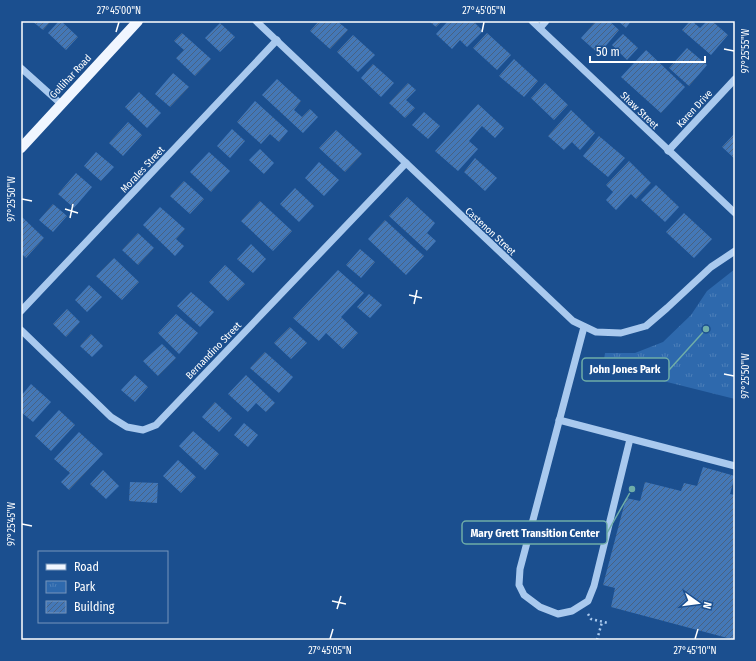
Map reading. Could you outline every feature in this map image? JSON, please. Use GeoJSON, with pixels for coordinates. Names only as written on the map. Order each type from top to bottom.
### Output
{"type":"FeatureCollection","features":[{"type":"Feature","properties":{"kind":"main road","name":"Gollihar Road"},"geometry":{"type":"LineString","coordinates":[[21,148],[138,21]]}},
{"type":"Feature","properties":{"kind":"street","name":"Castenon Street"},"geometry":{"type":"LineString","coordinates":[[256,21],[573,321],[584,327],[596,332],[621,334],[646,326],[711,267],[735,251]]}},
{"type":"Feature","properties":{"kind":"street","name":"Shaw Street"},"geometry":{"type":"LineString","coordinates":[[532,21],[735,214]]}},
{"type":"Feature","properties":{"kind":"street"},"geometry":{"type":"LineString","coordinates":[[540,28],[546,21]]}},
{"type":"Feature","properties":{"kind":"street","name":"Morales Street"},"geometry":{"type":"LineString","coordinates":[[21,311],[277,40]]}},
{"type":"Feature","properties":{"kind":"street"},"geometry":{"type":"LineString","coordinates":[[21,68],[61,104]]}},
{"type":"Feature","properties":{"kind":"street","name":"Karen Drive"},"geometry":{"type":"LineString","coordinates":[[668,151],[735,79]]}},
{"type":"Feature","properties":{"kind":"street","name":"Bernandino Street"},"geometry":{"type":"LineString","coordinates":[[21,330],[111,417],[127,426],[143,430],[156,425],[406,164]]}},
{"type":"Feature","properties":{"kind":"street"},"geometry":{"type":"LineString","coordinates":[[584,327],[520,569],[519,585],[524,595],[540,607],[558,614],[572,612],[588,602],[594,586],[630,439]]}},
{"type":"Feature","properties":{"kind":"street"},"geometry":{"type":"LineString","coordinates":[[560,420],[735,466]]}},
{"type":"Feature","properties":{"kind":"path"},"geometry":{"type":"LineString","coordinates":[[584,604],[590,619],[608,623]]}},
{"type":"Feature","properties":{"kind":"path"},"geometry":{"type":"LineString","coordinates":[[597,640],[602,622]]}},
{"type":"Feature","properties":{"kind":"green space"},"geometry":{"type":"Polygon","coordinates":[[[735,269],[735,399],[603,366],[605,353],[635,353],[663,342],[691,315],[707,291],[735,269]]]}},
{"type":"Feature","properties":{"kind":"building"},"geometry":{"type":"Polygon","coordinates":[[[32,21],[51,21],[43,30],[32,21]]]}},
{"type":"Feature","properties":{"kind":"building"},"geometry":{"type":"Polygon","coordinates":[[[59,21],[61,21],[78,37],[66,50],[48,33],[59,21]]]}},
{"type":"Feature","properties":{"kind":"building"},"geometry":{"type":"Polygon","coordinates":[[[319,21],[337,21],[348,30],[330,49],[310,31],[319,21]]]}},
{"type":"Feature","properties":{"kind":"building"},"geometry":{"type":"Polygon","coordinates":[[[429,21],[442,21],[436,27],[429,21]]]}},
{"type":"Feature","properties":{"kind":"building"},"geometry":{"type":"Polygon","coordinates":[[[448,21],[473,21],[483,31],[467,47],[460,40],[452,49],[436,34],[448,21]]]}},
{"type":"Feature","properties":{"kind":"building"},"geometry":{"type":"Polygon","coordinates":[[[596,21],[609,21],[619,30],[599,54],[581,38],[596,21]]]}},
{"type":"Feature","properties":{"kind":"building"},"geometry":{"type":"Polygon","coordinates":[[[618,21],[631,21],[626,28],[618,21]]]}},
{"type":"Feature","properties":{"kind":"building"},"geometry":{"type":"Polygon","coordinates":[[[690,21],[700,28],[707,21],[712,21],[728,35],[711,55],[682,30],[690,21]]]}},
{"type":"Feature","properties":{"kind":"building"},"geometry":{"type":"Polygon","coordinates":[[[220,23],[235,37],[220,52],[205,38],[220,23]]]}},
{"type":"Feature","properties":{"kind":"building"},"geometry":{"type":"Polygon","coordinates":[[[182,33],[211,59],[195,76],[176,58],[184,50],[174,41],[182,33]]]}},
{"type":"Feature","properties":{"kind":"building"},"geometry":{"type":"Polygon","coordinates":[[[487,33],[511,55],[497,70],[473,48],[487,33]]]}},
{"type":"Feature","properties":{"kind":"building"},"geometry":{"type":"Polygon","coordinates":[[[623,34],[638,48],[627,60],[612,45],[623,34]]]}},
{"type":"Feature","properties":{"kind":"building"},"geometry":{"type":"Polygon","coordinates":[[[353,35],[375,55],[358,72],[337,52],[353,35]]]}},
{"type":"Feature","properties":{"kind":"building"},"geometry":{"type":"Polygon","coordinates":[[[687,48],[707,65],[689,86],[669,68],[687,48]]]}},
{"type":"Feature","properties":{"kind":"building"},"geometry":{"type":"Polygon","coordinates":[[[646,50],[685,87],[661,113],[621,77],[646,50]]]}},
{"type":"Feature","properties":{"kind":"building"},"geometry":{"type":"Polygon","coordinates":[[[514,59],[538,81],[524,97],[499,76],[514,59]]]}},
{"type":"Feature","properties":{"kind":"building"},"geometry":{"type":"Polygon","coordinates":[[[373,64],[394,83],[381,97],[361,78],[373,64]]]}},
{"type":"Feature","properties":{"kind":"building"},"geometry":{"type":"Polygon","coordinates":[[[173,73],[189,87],[170,107],[155,94],[173,73]]]}},
{"type":"Feature","properties":{"kind":"building"},"geometry":{"type":"Polygon","coordinates":[[[277,79],[301,101],[294,110],[302,117],[310,109],[318,117],[303,133],[262,95],[277,79]]]}},
{"type":"Feature","properties":{"kind":"building"},"geometry":{"type":"Polygon","coordinates":[[[408,83],[416,90],[406,100],[415,108],[405,118],[389,103],[408,83]]]}},
{"type":"Feature","properties":{"kind":"building"},"geometry":{"type":"Polygon","coordinates":[[[545,83],[568,105],[554,120],[531,98],[545,83]]]}},
{"type":"Feature","properties":{"kind":"building"},"geometry":{"type":"Polygon","coordinates":[[[139,92],[161,113],[147,128],[125,107],[139,92]]]}},
{"type":"Feature","properties":{"kind":"building"},"geometry":{"type":"Polygon","coordinates":[[[255,101],[288,131],[279,142],[270,134],[261,144],[237,122],[255,101]]]}},
{"type":"Feature","properties":{"kind":"building"},"geometry":{"type":"Polygon","coordinates":[[[478,104],[504,128],[495,138],[482,126],[469,141],[478,149],[458,171],[435,151],[478,104]]]}},
{"type":"Feature","properties":{"kind":"building"},"geometry":{"type":"Polygon","coordinates":[[[571,110],[595,133],[580,150],[572,142],[564,150],[548,136],[571,110]]]}},
{"type":"Feature","properties":{"kind":"building"},"geometry":{"type":"Polygon","coordinates":[[[424,112],[440,126],[428,139],[412,125],[424,112]]]}},
{"type":"Feature","properties":{"kind":"building"},"geometry":{"type":"Polygon","coordinates":[[[128,122],[142,135],[123,156],[109,143],[128,122]]]}},
{"type":"Feature","properties":{"kind":"building"},"geometry":{"type":"Polygon","coordinates":[[[232,129],[245,141],[230,158],[217,146],[232,129]]]}},
{"type":"Feature","properties":{"kind":"building"},"geometry":{"type":"Polygon","coordinates":[[[336,130],[362,154],[345,172],[319,148],[336,130]]]}},
{"type":"Feature","properties":{"kind":"building"},"geometry":{"type":"Polygon","coordinates":[[[735,133],[735,159],[722,147],[735,133]]]}},
{"type":"Feature","properties":{"kind":"building"},"geometry":{"type":"Polygon","coordinates":[[[599,136],[625,158],[608,177],[583,156],[599,136]]]}},
{"type":"Feature","properties":{"kind":"building"},"geometry":{"type":"Polygon","coordinates":[[[260,149],[274,163],[264,174],[249,160],[260,149]]]}},
{"type":"Feature","properties":{"kind":"building"},"geometry":{"type":"Polygon","coordinates":[[[96,152],[114,167],[101,181],[84,166],[96,152]]]}},
{"type":"Feature","properties":{"kind":"building"},"geometry":{"type":"Polygon","coordinates":[[[209,152],[230,171],[211,192],[190,172],[209,152]]]}},
{"type":"Feature","properties":{"kind":"building"},"geometry":{"type":"Polygon","coordinates":[[[475,158],[497,178],[485,191],[464,172],[475,158]]]}},
{"type":"Feature","properties":{"kind":"building"},"geometry":{"type":"Polygon","coordinates":[[[629,161],[651,183],[636,199],[631,194],[616,210],[606,200],[613,192],[606,185],[629,161]]]}},
{"type":"Feature","properties":{"kind":"building"},"geometry":{"type":"Polygon","coordinates":[[[319,162],[339,180],[324,196],[305,178],[319,162]]]}},
{"type":"Feature","properties":{"kind":"building"},"geometry":{"type":"Polygon","coordinates":[[[76,173],[92,187],[74,208],[58,194],[76,173]]]}},
{"type":"Feature","properties":{"kind":"building"},"geometry":{"type":"Polygon","coordinates":[[[184,181],[204,199],[190,214],[170,196],[184,181]]]}},
{"type":"Feature","properties":{"kind":"building"},"geometry":{"type":"Polygon","coordinates":[[[656,185],[679,207],[665,222],[641,200],[656,185]]]}},
{"type":"Feature","properties":{"kind":"building"},"geometry":{"type":"Polygon","coordinates":[[[295,188],[314,206],[299,222],[280,204],[295,188]]]}},
{"type":"Feature","properties":{"kind":"building"},"geometry":{"type":"Polygon","coordinates":[[[407,197],[435,223],[427,233],[436,241],[427,251],[389,216],[407,197]]]}},
{"type":"Feature","properties":{"kind":"building"},"geometry":{"type":"Polygon","coordinates":[[[260,201],[292,231],[273,251],[241,221],[260,201]]]}},
{"type":"Feature","properties":{"kind":"building"},"geometry":{"type":"Polygon","coordinates":[[[53,204],[67,216],[53,232],[39,220],[53,204]]]}},
{"type":"Feature","properties":{"kind":"building"},"geometry":{"type":"Polygon","coordinates":[[[160,207],[185,229],[176,239],[184,246],[175,256],[143,225],[160,207]]]}},
{"type":"Feature","properties":{"kind":"building"},"geometry":{"type":"Polygon","coordinates":[[[684,213],[712,239],[694,258],[666,232],[684,213]]]}},
{"type":"Feature","properties":{"kind":"building"},"geometry":{"type":"Polygon","coordinates":[[[21,216],[44,238],[26,258],[21,253],[21,216]]]}},
{"type":"Feature","properties":{"kind":"building"},"geometry":{"type":"Polygon","coordinates":[[[385,220],[424,256],[406,275],[368,239],[385,220]]]}},
{"type":"Feature","properties":{"kind":"building"},"geometry":{"type":"Polygon","coordinates":[[[138,233],[154,248],[138,265],[122,250],[138,233]]]}},
{"type":"Feature","properties":{"kind":"building"},"geometry":{"type":"Polygon","coordinates":[[[251,244],[266,259],[253,273],[237,259],[251,244]]]}},
{"type":"Feature","properties":{"kind":"building"},"geometry":{"type":"Polygon","coordinates":[[[360,249],[375,262],[361,278],[346,265],[360,249]]]}},
{"type":"Feature","properties":{"kind":"building"},"geometry":{"type":"Polygon","coordinates":[[[114,258],[139,282],[122,300],[96,276],[114,258]]]}},
{"type":"Feature","properties":{"kind":"building"},"geometry":{"type":"Polygon","coordinates":[[[225,265],[245,284],[228,301],[209,282],[225,265]]]}},
{"type":"Feature","properties":{"kind":"building"},"geometry":{"type":"Polygon","coordinates":[[[338,270],[364,293],[341,317],[358,333],[343,349],[326,333],[319,341],[293,318],[338,270]]]}},
{"type":"Feature","properties":{"kind":"building"},"geometry":{"type":"Polygon","coordinates":[[[89,285],[102,297],[87,312],[75,300],[89,285]]]}},
{"type":"Feature","properties":{"kind":"building"},"geometry":{"type":"Polygon","coordinates":[[[191,292],[214,312],[200,327],[177,306],[191,292]]]}},
{"type":"Feature","properties":{"kind":"building"},"geometry":{"type":"Polygon","coordinates":[[[369,294],[382,305],[370,318],[357,307],[369,294]]]}},
{"type":"Feature","properties":{"kind":"building"},"geometry":{"type":"Polygon","coordinates":[[[67,309],[80,322],[66,337],[53,324],[67,309]]]}},
{"type":"Feature","properties":{"kind":"building"},"geometry":{"type":"Polygon","coordinates":[[[176,314],[198,333],[179,354],[158,333],[176,314]]]}},
{"type":"Feature","properties":{"kind":"building"},"geometry":{"type":"Polygon","coordinates":[[[290,327],[307,343],[291,359],[274,343],[290,327]]]}},
{"type":"Feature","properties":{"kind":"building"},"geometry":{"type":"Polygon","coordinates":[[[91,334],[103,346],[92,357],[80,346],[91,334]]]}},
{"type":"Feature","properties":{"kind":"building"},"geometry":{"type":"Polygon","coordinates":[[[162,344],[176,358],[158,376],[143,361],[162,344]]]}},
{"type":"Feature","properties":{"kind":"building"},"geometry":{"type":"Polygon","coordinates":[[[265,352],[293,377],[279,393],[250,368],[265,352]]]}},
{"type":"Feature","properties":{"kind":"building"},"geometry":{"type":"Polygon","coordinates":[[[135,375],[148,387],[135,402],[121,390],[135,375]]]}},
{"type":"Feature","properties":{"kind":"building"},"geometry":{"type":"Polygon","coordinates":[[[246,375],[275,403],[266,412],[256,403],[248,412],[228,394],[246,375]]]}},
{"type":"Feature","properties":{"kind":"building"},"geometry":{"type":"Polygon","coordinates":[[[31,384],[51,402],[33,422],[21,412],[21,396],[31,384]]]}},
{"type":"Feature","properties":{"kind":"building"},"geometry":{"type":"Polygon","coordinates":[[[215,402],[232,418],[219,432],[202,417],[215,402]]]}},
{"type":"Feature","properties":{"kind":"building"},"geometry":{"type":"Polygon","coordinates":[[[59,410],[75,425],[51,451],[35,436],[59,410]]]}},
{"type":"Feature","properties":{"kind":"building"},"geometry":{"type":"Polygon","coordinates":[[[244,423],[258,435],[248,447],[234,435],[244,423]]]}},
{"type":"Feature","properties":{"kind":"building"},"geometry":{"type":"Polygon","coordinates":[[[193,431],[219,454],[205,470],[179,446],[193,431]]]}},
{"type":"Feature","properties":{"kind":"building"},"geometry":{"type":"Polygon","coordinates":[[[79,432],[103,454],[69,490],[61,482],[70,473],[54,459],[79,432]]]}},
{"type":"Feature","properties":{"kind":"building"},"geometry":{"type":"Polygon","coordinates":[[[178,460],[196,477],[181,493],[163,476],[178,460]]]}},
{"type":"Feature","properties":{"kind":"building"},"geometry":{"type":"Polygon","coordinates":[[[703,467],[735,476],[730,494],[735,495],[735,640],[611,607],[615,588],[603,585],[626,498],[640,501],[645,482],[681,491],[684,483],[697,486],[703,467]]]}},
{"type":"Feature","properties":{"kind":"building"},"geometry":{"type":"Polygon","coordinates":[[[103,470],[119,486],[106,499],[90,484],[103,470]]]}},
{"type":"Feature","properties":{"kind":"building"},"geometry":{"type":"Polygon","coordinates":[[[130,482],[158,483],[157,503],[129,501],[130,482]]]}},
{"type":"Feature","properties":{"kind":"place","name":"John Jones Park"},"geometry":{"type":"Point","coordinates":[706,329]}},
{"type":"Feature","properties":{"kind":"place","name":"Mary Grett Transition Center"},"geometry":{"type":"Point","coordinates":[632,489]}}]}
